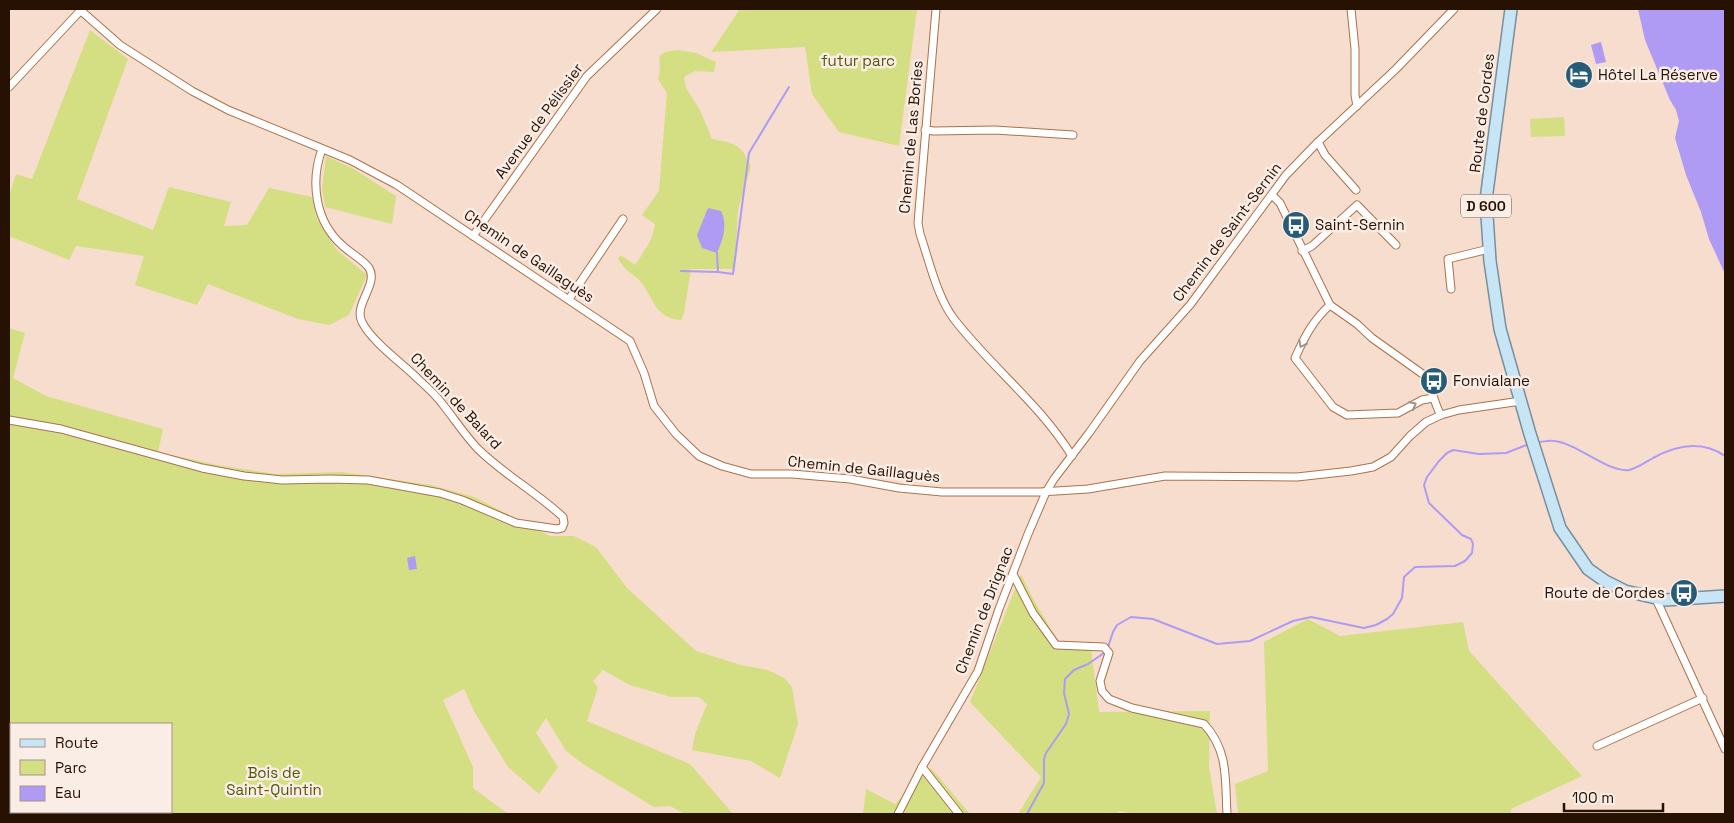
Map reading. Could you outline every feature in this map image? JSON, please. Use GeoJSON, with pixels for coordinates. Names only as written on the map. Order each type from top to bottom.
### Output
{"type":"FeatureCollection","features":[{"type":"Feature","properties":{"kind":"main road","name":"Route de Cordes"},"geometry":{"type":"LineString","coordinates":[[1511,9],[1486,200],[1489,249],[1500,328],[1520,402],[1560,528],[1588,568],[1605,582],[1625,591],[1665,600],[1725,596]]}},
{"type":"Feature","properties":{"kind":"street","name":"Avenue de Pélissier"},"geometry":{"type":"LineString","coordinates":[[473,236],[587,76],[657,9]]}},
{"type":"Feature","properties":{"kind":"street","name":"Chemin de Las Bories"},"geometry":{"type":"LineString","coordinates":[[936,9],[918,223],[920,234],[942,297],[953,318],[1039,412],[1060,437],[1072,456]]}},
{"type":"Feature","properties":{"kind":"street"},"geometry":{"type":"LineString","coordinates":[[1351,9],[1355,49],[1355,95],[1357,106]]}},
{"type":"Feature","properties":{"kind":"street","name":"Chemin de Saint-Sernin"},"geometry":{"type":"LineString","coordinates":[[1046,492],[1054,478],[1072,456],[1140,360],[1190,305],[1286,175],[1318,142],[1396,69],[1454,9]]}},
{"type":"Feature","properties":{"kind":"street","name":"Chemin de Gaillaguès"},"geometry":{"type":"LineString","coordinates":[[80,10],[120,45],[192,91],[236,113],[350,160],[397,185],[630,341],[644,373],[654,406],[676,434],[699,456],[722,466],[751,474],[792,474],[850,479],[899,488],[942,492],[1046,492],[1088,489],[1165,476],[1297,477],[1373,467],[1391,457],[1426,422],[1459,410],[1520,402]]}},
{"type":"Feature","properties":{"kind":"street"},"geometry":{"type":"LineString","coordinates":[[9,87],[80,10]]}},
{"type":"Feature","properties":{"kind":"street"},"geometry":{"type":"LineString","coordinates":[[925,130],[995,130],[1073,135]]}},
{"type":"Feature","properties":{"kind":"street"},"geometry":{"type":"LineString","coordinates":[[1318,142],[1325,155],[1356,190]]}},
{"type":"Feature","properties":{"kind":"street","name":"Chemin de Balard"},"geometry":{"type":"LineString","coordinates":[[9,420],[61,429],[202,468],[244,476],[282,480],[330,478],[384,482],[440,493],[462,500],[516,524],[562,528],[564,523],[563,517],[478,448],[460,428],[443,404],[376,340],[361,321],[360,313],[372,276],[369,266],[341,245],[328,230],[320,211],[316,196],[316,176],[322,148]]}},
{"type":"Feature","properties":{"kind":"street"},"geometry":{"type":"LineString","coordinates":[[1272,195],[1280,203],[1330,305],[1424,375],[1429,381],[1433,398],[1442,415]]}},
{"type":"Feature","properties":{"kind":"street"},"geometry":{"type":"LineString","coordinates":[[1302,251],[1312,246],[1357,205],[1396,245]]}},
{"type":"Feature","properties":{"kind":"street"},"geometry":{"type":"LineString","coordinates":[[569,299],[624,218]]}},
{"type":"Feature","properties":{"kind":"street"},"geometry":{"type":"LineString","coordinates":[[1451,289],[1448,259],[1489,249]]}},
{"type":"Feature","properties":{"kind":"street"},"geometry":{"type":"LineString","coordinates":[[1330,305],[1319,314],[1308,331],[1295,358],[1332,407],[1347,415],[1398,413],[1422,400],[1433,398]]}},
{"type":"Feature","properties":{"kind":"street","name":"Chemin de Drignac"},"geometry":{"type":"LineString","coordinates":[[898,814],[922,767],[978,671],[1013,574],[1046,492]]}},
{"type":"Feature","properties":{"kind":"street"},"geometry":{"type":"LineString","coordinates":[[1013,574],[1033,613],[1056,646],[1104,647],[1109,653],[1100,682],[1102,691],[1109,699],[1132,708],[1204,724],[1219,745],[1224,760],[1227,814]]}},
{"type":"Feature","properties":{"kind":"street"},"geometry":{"type":"LineString","coordinates":[[1656,598],[1725,749]]}},
{"type":"Feature","properties":{"kind":"street"},"geometry":{"type":"LineString","coordinates":[[1598,746],[1703,698]]}},
{"type":"Feature","properties":{"kind":"street"},"geometry":{"type":"LineString","coordinates":[[922,767],[959,814]]}},
{"type":"Feature","properties":{"kind":"green space","name":"futur parc"},"geometry":{"type":"Polygon","coordinates":[[[740,9],[917,9],[899,146],[839,132],[812,94],[805,47],[711,52],[740,9]]]}},
{"type":"Feature","properties":{"kind":"green space"},"geometry":{"type":"Polygon","coordinates":[[[90,30],[128,59],[77,199],[153,230],[169,187],[231,202],[224,226],[247,225],[269,188],[312,197],[317,219],[337,250],[367,275],[349,315],[329,325],[298,319],[208,284],[197,305],[135,285],[144,256],[76,246],[69,260],[9,236],[9,196],[16,174],[32,179],[90,30]]]}},
{"type":"Feature","properties":{"kind":"green space"},"geometry":{"type":"Polygon","coordinates":[[[678,50],[696,53],[716,62],[714,72],[695,71],[684,77],[686,88],[700,110],[712,139],[736,146],[744,153],[751,166],[738,210],[735,269],[691,269],[684,313],[681,320],[665,315],[660,311],[640,281],[618,259],[620,256],[624,257],[635,265],[648,246],[654,230],[655,224],[642,215],[659,191],[667,93],[658,79],[660,56],[665,52],[678,50]]]}},
{"type":"Feature","properties":{"kind":"green space"},"geometry":{"type":"Polygon","coordinates":[[[1564,117],[1565,136],[1531,137],[1530,119],[1564,117]]]}},
{"type":"Feature","properties":{"kind":"green space"},"geometry":{"type":"Polygon","coordinates":[[[326,156],[352,168],[396,196],[392,224],[325,207],[322,189],[326,156]]]}},
{"type":"Feature","properties":{"kind":"green space","name":"Bois de Saint-Quintin"},"geometry":{"type":"Polygon","coordinates":[[[9,328],[25,333],[13,378],[46,396],[163,429],[158,452],[217,465],[276,474],[342,472],[431,485],[474,497],[550,536],[574,536],[596,547],[627,588],[696,651],[741,665],[768,670],[784,678],[792,687],[798,724],[780,778],[751,761],[692,750],[695,734],[707,704],[699,697],[671,697],[630,685],[603,670],[593,681],[598,687],[587,721],[690,764],[733,814],[685,814],[670,806],[654,807],[583,764],[566,751],[546,718],[536,733],[558,767],[539,794],[508,767],[475,713],[464,689],[443,700],[473,767],[473,788],[508,814],[9,814],[9,328]]]}},
{"type":"Feature","properties":{"kind":"green space"},"geometry":{"type":"Polygon","coordinates":[[[1021,574],[1060,645],[1091,649],[1099,712],[1210,711],[1209,767],[1217,814],[1136,814],[1118,811],[1118,814],[1018,814],[1041,777],[970,702],[1021,574]]]}},
{"type":"Feature","properties":{"kind":"green space"},"geometry":{"type":"Polygon","coordinates":[[[1308,619],[1340,636],[1463,622],[1469,651],[1582,776],[1511,809],[1511,814],[1238,814],[1235,784],[1268,771],[1264,642],[1308,619]]]}},
{"type":"Feature","properties":{"kind":"green space"},"geometry":{"type":"Polygon","coordinates":[[[931,768],[970,814],[863,814],[866,789],[895,804],[931,768]]]}},
{"type":"Feature","properties":{"kind":"water"},"geometry":{"type":"Polygon","coordinates":[[[1638,9],[1725,9],[1725,274],[1709,239],[1701,212],[1686,175],[1675,138],[1679,121],[1676,110],[1645,40],[1638,9]]]}},
{"type":"Feature","properties":{"kind":"water"},"geometry":{"type":"Polygon","coordinates":[[[1601,42],[1606,62],[1596,64],[1591,45],[1601,42]]]}},
{"type":"Feature","properties":{"kind":"water"},"geometry":{"type":"Polygon","coordinates":[[[708,208],[721,211],[723,216],[723,237],[717,253],[702,248],[697,235],[708,208]]]}},
{"type":"Feature","properties":{"kind":"water"},"geometry":{"type":"Polygon","coordinates":[[[415,556],[417,569],[409,570],[407,558],[415,556]]]}},
{"type":"Feature","properties":{"kind":"waterway"},"geometry":{"type":"LineString","coordinates":[[718,272],[733,274],[749,153],[789,87]]}},
{"type":"Feature","properties":{"kind":"waterway"},"geometry":{"type":"LineString","coordinates":[[681,271],[718,272],[717,253]]}},
{"type":"Feature","properties":{"kind":"waterway"},"geometry":{"type":"LineString","coordinates":[[1538,442],[1552,441],[1563,443],[1602,463],[1621,470],[1638,467],[1653,458],[1680,447],[1698,446],[1716,451],[1725,456]]}},
{"type":"Feature","properties":{"kind":"waterway"},"geometry":{"type":"LineString","coordinates":[[1108,647],[1117,625],[1131,617],[1153,619],[1217,644],[1250,641],[1293,621],[1311,617],[1364,628],[1376,625],[1393,614],[1402,598],[1404,577],[1415,567],[1455,566],[1465,561],[1472,553],[1473,544],[1471,539],[1462,535],[1429,503],[1424,485],[1427,477],[1439,461],[1453,450],[1479,454],[1506,453],[1529,444]]}},
{"type":"Feature","properties":{"kind":"waterway"},"geometry":{"type":"LineString","coordinates":[[1027,814],[1044,783],[1044,759],[1046,753],[1066,724],[1069,714],[1064,693],[1065,679],[1074,670],[1088,664],[1104,653]]}},
{"type":"Feature","properties":{"kind":"place","name":"Hôtel La Réserve"},"geometry":{"type":"Point","coordinates":[1579,75]}},
{"type":"Feature","properties":{"kind":"place","name":"Saint-Sernin"},"geometry":{"type":"Point","coordinates":[1296,225]}},
{"type":"Feature","properties":{"kind":"place","name":"Fonvialane"},"geometry":{"type":"Point","coordinates":[1434,381]}},
{"type":"Feature","properties":{"kind":"place","name":"Route de Cordes"},"geometry":{"type":"Point","coordinates":[1684,593]}}]}
